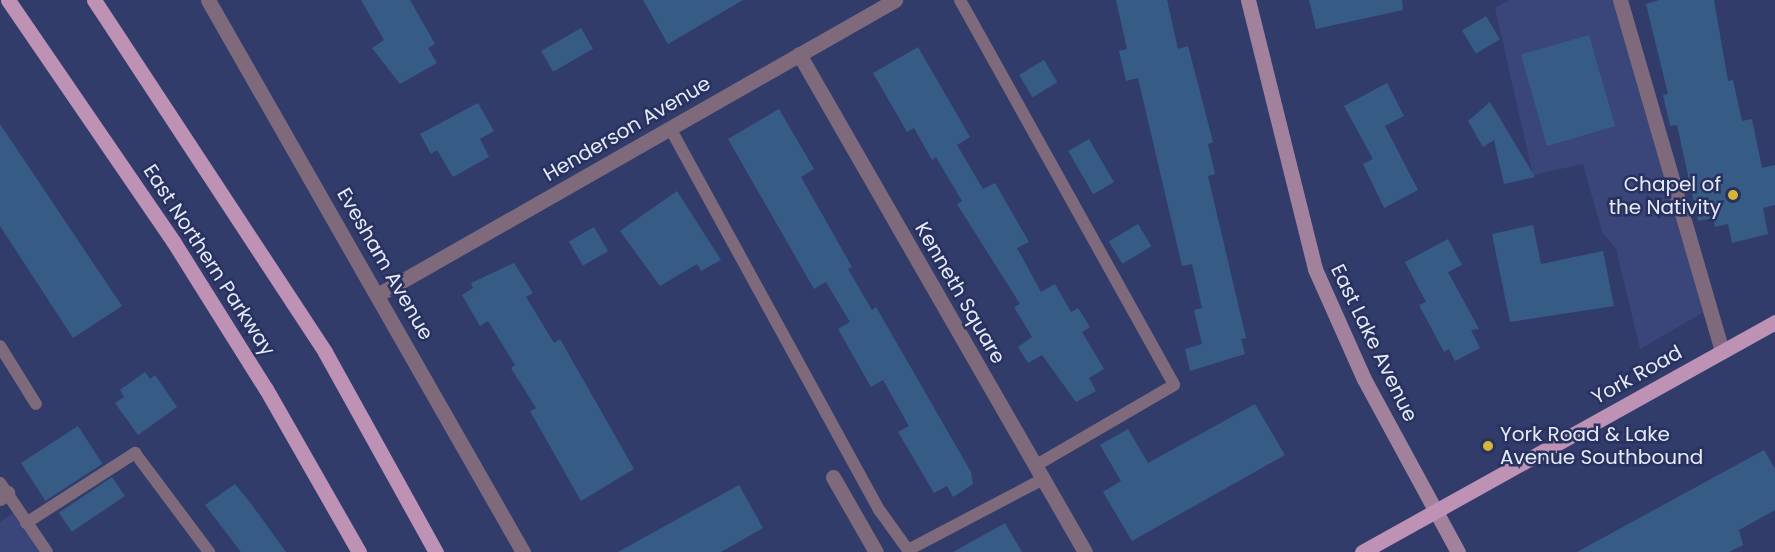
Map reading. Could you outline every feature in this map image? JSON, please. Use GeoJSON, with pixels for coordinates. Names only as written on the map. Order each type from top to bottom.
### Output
{"type":"FeatureCollection","features":[{"type":"Feature","properties":{"kind":"main road","name":"East Northern Parkway"},"geometry":{"type":"LineString","coordinates":[[8,0],[179,250],[359,552]]}},
{"type":"Feature","properties":{"kind":"main road"},"geometry":{"type":"LineString","coordinates":[[94,0],[324,352],[436,552]]}},
{"type":"Feature","properties":{"kind":"main road","name":"York Road"},"geometry":{"type":"LineString","coordinates":[[1362,552],[1775,322]]}},
{"type":"Feature","properties":{"kind":"street","name":"Evesham Avenue"},"geometry":{"type":"LineString","coordinates":[[207,0],[379,294],[523,552]]}},
{"type":"Feature","properties":{"kind":"street","name":"Henderson Avenue"},"geometry":{"type":"LineString","coordinates":[[379,294],[895,0]]}},
{"type":"Feature","properties":{"kind":"street","name":"East Lake Avenue"},"geometry":{"type":"LineString","coordinates":[[1248,0],[1315,269],[1335,320],[1458,552]]}},
{"type":"Feature","properties":{"kind":"street"},"geometry":{"type":"LineString","coordinates":[[1620,0],[1722,351]]}},
{"type":"Feature","properties":{"kind":"street","name":"Kenneth Square"},"geometry":{"type":"LineString","coordinates":[[800,54],[1085,552]]}},
{"type":"Feature","properties":{"kind":"street"},"geometry":{"type":"LineString","coordinates":[[833,477],[876,552]]}},
{"type":"Feature","properties":{"kind":"lane"},"geometry":{"type":"LineString","coordinates":[[670,128],[880,511],[909,551],[1039,473],[1174,385],[960,0]]}},
{"type":"Feature","properties":{"kind":"lane"},"geometry":{"type":"LineString","coordinates":[[0,346],[36,404]]}},
{"type":"Feature","properties":{"kind":"lane"},"geometry":{"type":"LineString","coordinates":[[26,523],[135,453],[209,552]]}},
{"type":"Feature","properties":{"kind":"lane"},"geometry":{"type":"LineString","coordinates":[[2,491],[48,552]]}},
{"type":"Feature","properties":{"kind":"shaded area"},"geometry":{"type":"Polygon","coordinates":[[[1509,0],[1619,0],[1709,309],[1640,349],[1616,249],[1602,232],[1583,164],[1533,175],[1495,8],[1509,0]]]}},
{"type":"Feature","properties":{"kind":"shaded area"},"geometry":{"type":"Polygon","coordinates":[[[18,510],[48,552],[0,552],[0,522],[18,510]]]}},
{"type":"Feature","properties":{"kind":"building"},"geometry":{"type":"Polygon","coordinates":[[[361,0],[410,0],[435,44],[428,48],[437,63],[400,84],[372,48],[384,40],[361,0]]]}},
{"type":"Feature","properties":{"kind":"building"},"geometry":{"type":"Polygon","coordinates":[[[643,0],[743,0],[668,44],[643,0]]]}},
{"type":"Feature","properties":{"kind":"building"},"geometry":{"type":"Polygon","coordinates":[[[1116,0],[1167,0],[1178,49],[1188,46],[1213,142],[1208,144],[1215,174],[1208,176],[1246,338],[1241,339],[1245,354],[1190,371],[1185,349],[1202,344],[1194,310],[1202,308],[1192,264],[1182,266],[1138,78],[1126,81],[1119,51],[1127,49],[1116,0]]]}},
{"type":"Feature","properties":{"kind":"building"},"geometry":{"type":"Polygon","coordinates":[[[1309,0],[1402,0],[1403,10],[1316,29],[1309,0]]]}},
{"type":"Feature","properties":{"kind":"building"},"geometry":{"type":"Polygon","coordinates":[[[1659,0],[1714,0],[1728,81],[1733,80],[1742,121],[1752,119],[1762,168],[1775,165],[1775,205],[1763,208],[1768,234],[1732,243],[1728,224],[1715,227],[1713,218],[1698,221],[1677,125],[1670,126],[1663,95],[1668,94],[1646,4],[1659,0]]]}},
{"type":"Feature","properties":{"kind":"building"},"geometry":{"type":"Polygon","coordinates":[[[1486,16],[1500,39],[1476,54],[1462,30],[1486,16]]]}},
{"type":"Feature","properties":{"kind":"building"},"geometry":{"type":"Polygon","coordinates":[[[581,28],[593,49],[553,72],[541,51],[581,28]]]}},
{"type":"Feature","properties":{"kind":"building"},"geometry":{"type":"Polygon","coordinates":[[[1589,35],[1615,126],[1547,146],[1521,55],[1589,35]]]}},
{"type":"Feature","properties":{"kind":"building"},"geometry":{"type":"Polygon","coordinates":[[[918,47],[970,137],[957,145],[983,189],[995,183],[1029,242],[1017,248],[1041,292],[1055,284],[1071,312],[1078,308],[1090,327],[1082,332],[1104,369],[1089,378],[1096,391],[1076,402],[1042,355],[1028,363],[1018,347],[1032,337],[1014,307],[1020,304],[957,204],[962,201],[936,157],[932,160],[914,128],[907,132],[873,73],[918,47]]]}},
{"type":"Feature","properties":{"kind":"building"},"geometry":{"type":"Polygon","coordinates":[[[1044,60],[1057,82],[1033,97],[1019,75],[1044,60]]]}},
{"type":"Feature","properties":{"kind":"building"},"geometry":{"type":"Polygon","coordinates":[[[1387,83],[1404,116],[1385,126],[1418,190],[1384,208],[1363,164],[1373,159],[1344,106],[1387,83]]]}},
{"type":"Feature","properties":{"kind":"building"},"geometry":{"type":"Polygon","coordinates":[[[1490,102],[1535,177],[1504,184],[1494,140],[1483,147],[1468,121],[1490,102]]]}},
{"type":"Feature","properties":{"kind":"building"},"geometry":{"type":"Polygon","coordinates":[[[478,103],[494,131],[480,139],[489,157],[453,177],[437,150],[431,154],[420,134],[478,103]]]}},
{"type":"Feature","properties":{"kind":"building"},"geometry":{"type":"Polygon","coordinates":[[[779,109],[814,169],[801,177],[852,267],[848,269],[872,310],[876,307],[971,472],[973,484],[953,497],[947,486],[934,493],[898,432],[909,426],[883,380],[871,387],[838,329],[850,322],[826,282],[814,289],[728,139],[779,109]]]}},
{"type":"Feature","properties":{"kind":"building"},"geometry":{"type":"Polygon","coordinates":[[[0,124],[122,306],[73,338],[0,226],[0,124]]]}},
{"type":"Feature","properties":{"kind":"building"},"geometry":{"type":"Polygon","coordinates":[[[1089,139],[1114,182],[1093,194],[1068,151],[1089,139]]]}},
{"type":"Feature","properties":{"kind":"building"},"geometry":{"type":"Polygon","coordinates":[[[677,191],[721,260],[701,271],[697,264],[660,286],[620,231],[677,191]]]}},
{"type":"Feature","properties":{"kind":"building"},"geometry":{"type":"Polygon","coordinates":[[[1138,224],[1151,246],[1122,264],[1109,242],[1138,224]]]}},
{"type":"Feature","properties":{"kind":"building"},"geometry":{"type":"Polygon","coordinates":[[[1533,225],[1541,264],[1603,251],[1614,306],[1510,322],[1492,234],[1533,225]]]}},
{"type":"Feature","properties":{"kind":"building"},"geometry":{"type":"Polygon","coordinates":[[[594,227],[608,251],[583,266],[569,242],[594,227]]]}},
{"type":"Feature","properties":{"kind":"building"},"geometry":{"type":"Polygon","coordinates":[[[1448,239],[1462,265],[1448,272],[1479,329],[1471,330],[1480,348],[1455,361],[1449,349],[1444,352],[1419,305],[1426,302],[1405,262],[1448,239]]]}},
{"type":"Feature","properties":{"kind":"building"},"geometry":{"type":"Polygon","coordinates":[[[514,263],[533,293],[526,297],[554,343],[560,339],[634,469],[581,501],[530,411],[536,408],[511,368],[515,365],[488,321],[480,326],[462,295],[473,288],[471,283],[514,263]]]}},
{"type":"Feature","properties":{"kind":"building"},"geometry":{"type":"Polygon","coordinates":[[[145,372],[150,379],[155,375],[177,407],[138,435],[115,403],[124,397],[120,390],[145,372]]]}},
{"type":"Feature","properties":{"kind":"building"},"geometry":{"type":"Polygon","coordinates":[[[1255,404],[1285,455],[1132,541],[1103,492],[1121,481],[1100,445],[1128,429],[1148,463],[1255,404]]]}},
{"type":"Feature","properties":{"kind":"building"},"geometry":{"type":"Polygon","coordinates":[[[78,426],[103,464],[45,501],[21,463],[78,426]]]}},
{"type":"Feature","properties":{"kind":"building"},"geometry":{"type":"Polygon","coordinates":[[[1764,450],[1775,469],[1775,510],[1739,530],[1743,545],[1729,552],[1577,552],[1764,450]]]}},
{"type":"Feature","properties":{"kind":"building"},"geometry":{"type":"Polygon","coordinates":[[[112,477],[125,496],[72,532],[59,513],[112,477]]]}},
{"type":"Feature","properties":{"kind":"building"},"geometry":{"type":"Polygon","coordinates":[[[235,484],[286,552],[241,552],[205,505],[235,484]]]}},
{"type":"Feature","properties":{"kind":"building"},"geometry":{"type":"Polygon","coordinates":[[[739,485],[763,528],[721,552],[618,552],[739,485]]]}},
{"type":"Feature","properties":{"kind":"building"},"geometry":{"type":"Polygon","coordinates":[[[1005,523],[1022,552],[953,552],[1005,523]]]}},
{"type":"Feature","properties":{"kind":"place","name":"Chapel of the Nativity"},"geometry":{"type":"Point","coordinates":[1733,195]}},
{"type":"Feature","properties":{"kind":"place","name":"York Road & Lake Avenue Southbound"},"geometry":{"type":"Point","coordinates":[1488,446]}}]}
